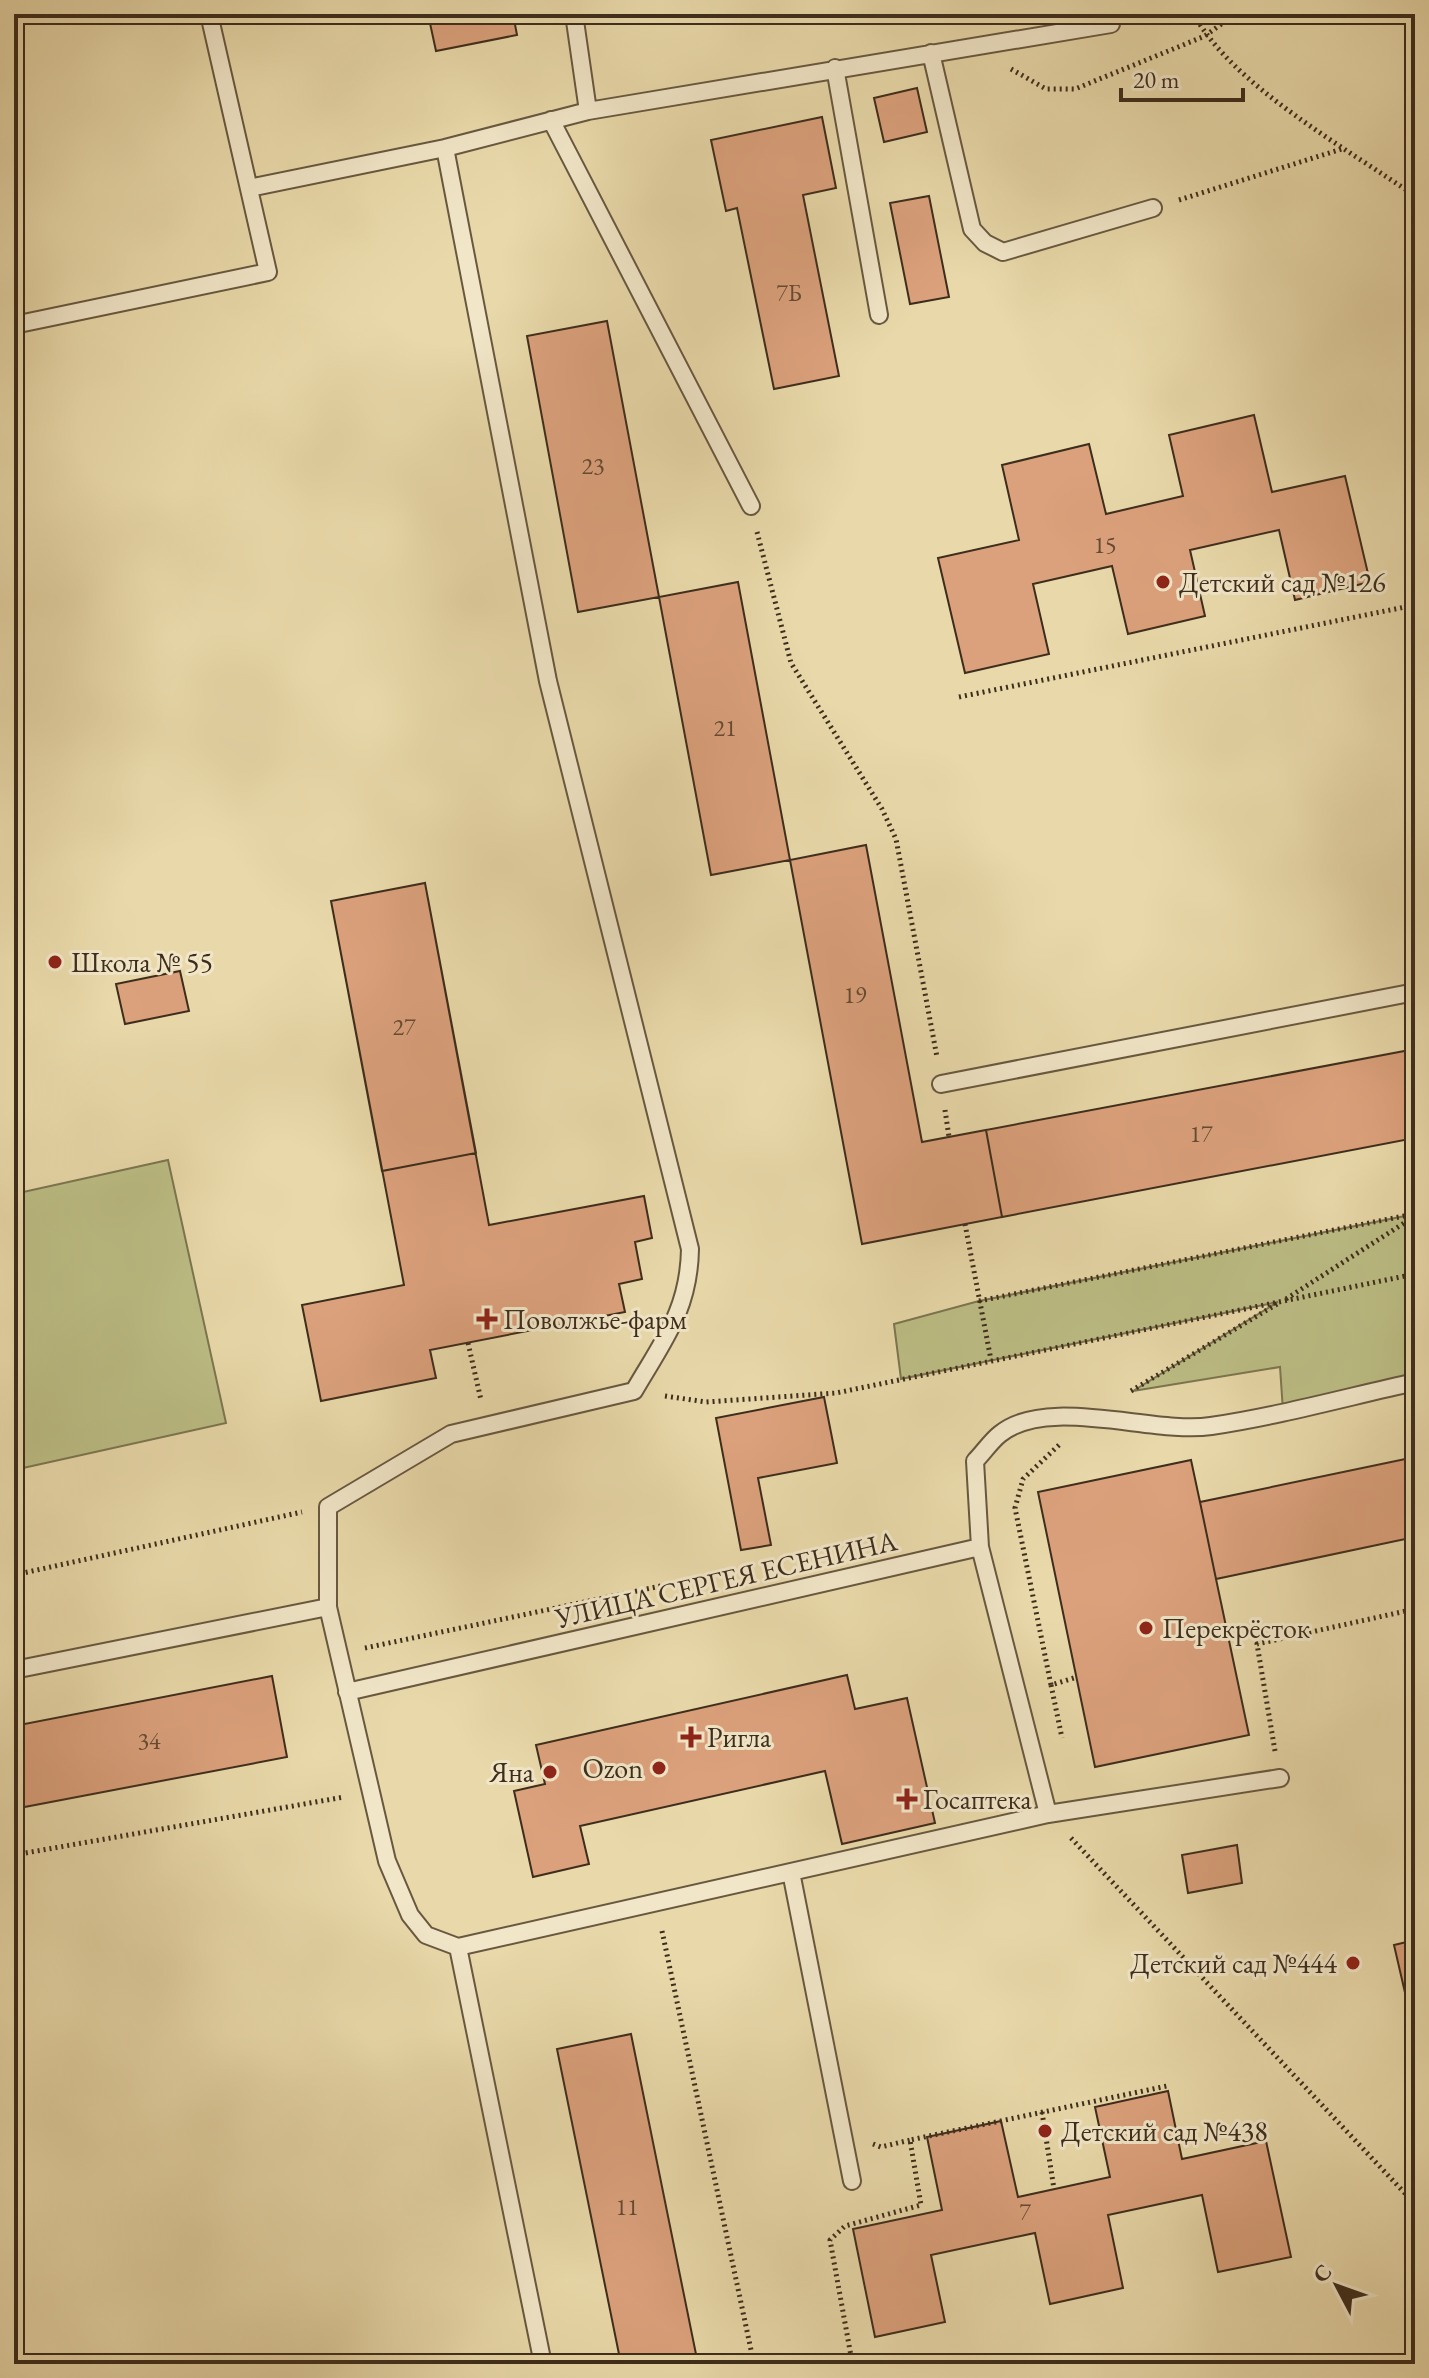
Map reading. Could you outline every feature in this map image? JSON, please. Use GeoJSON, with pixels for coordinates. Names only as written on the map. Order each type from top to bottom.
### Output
{"type":"FeatureCollection","features":[{"type":"Feature","properties":{"kind":"lane"},"geometry":{"type":"LineString","coordinates":[[14,325],[268,272],[209,14]]}},
{"type":"Feature","properties":{"kind":"lane"},"geometry":{"type":"LineString","coordinates":[[574,14],[588,111]]}},
{"type":"Feature","properties":{"kind":"lane"},"geometry":{"type":"LineString","coordinates":[[249,188],[445,148],[588,111],[982,43],[1111,24]]}},
{"type":"Feature","properties":{"kind":"lane"},"geometry":{"type":"LineString","coordinates":[[931,53],[972,229],[985,243],[1003,252],[1153,208]]}},
{"type":"Feature","properties":{"kind":"lane"},"geometry":{"type":"LineString","coordinates":[[835,68],[879,315]]}},
{"type":"Feature","properties":{"kind":"lane"},"geometry":{"type":"LineString","coordinates":[[551,120],[751,506]]}},
{"type":"Feature","properties":{"kind":"lane"},"geometry":{"type":"LineString","coordinates":[[445,148],[548,681],[690,1249],[690,1283],[681,1311],[634,1391],[451,1434],[328,1507],[328,1607],[387,1861],[410,1915],[426,1935],[458,1947],[1048,1814],[1280,1778]]}},
{"type":"Feature","properties":{"kind":"lane"},"geometry":{"type":"LineString","coordinates":[[941,1084],[1415,992]]}},
{"type":"Feature","properties":{"kind":"lane"},"geometry":{"type":"LineString","coordinates":[[1048,1814],[980,1547],[975,1461],[1001,1432],[1031,1422],[1091,1416],[1150,1425],[1208,1427],[1415,1382]]}},
{"type":"Feature","properties":{"kind":"lane","name":"УЛИЦА СЕРГЕЯ ЕСЕНИНА"},"geometry":{"type":"LineString","coordinates":[[347,1692],[980,1547]]}},
{"type":"Feature","properties":{"kind":"lane"},"geometry":{"type":"LineString","coordinates":[[14,1670],[328,1607]]}},
{"type":"Feature","properties":{"kind":"lane"},"geometry":{"type":"LineString","coordinates":[[791,1872],[852,2181]]}},
{"type":"Feature","properties":{"kind":"lane"},"geometry":{"type":"LineString","coordinates":[[458,1947],[543,2364]]}},
{"type":"Feature","properties":{"kind":"path"},"geometry":{"type":"LineString","coordinates":[[1194,14],[1205,36],[1249,81],[1415,196]]}},
{"type":"Feature","properties":{"kind":"path"},"geometry":{"type":"LineString","coordinates":[[982,43],[1014,72],[1046,89],[1075,89],[1205,36],[1235,14]]}},
{"type":"Feature","properties":{"kind":"path"},"geometry":{"type":"LineString","coordinates":[[1153,208],[1346,148]]}},
{"type":"Feature","properties":{"kind":"path"},"geometry":{"type":"LineString","coordinates":[[751,506],[791,663],[882,809],[896,839],[949,1137]]}},
{"type":"Feature","properties":{"kind":"path"},"geometry":{"type":"LineString","coordinates":[[959,697],[1415,605]]}},
{"type":"Feature","properties":{"kind":"path"},"geometry":{"type":"LineString","coordinates":[[1077,1677],[1051,1685],[1015,1508],[1023,1479],[1091,1416],[1283,1301],[1415,1215]]}},
{"type":"Feature","properties":{"kind":"path"},"geometry":{"type":"LineString","coordinates":[[979,1301],[1415,1215]]}},
{"type":"Feature","properties":{"kind":"path"},"geometry":{"type":"LineString","coordinates":[[965,1224],[991,1360]]}},
{"type":"Feature","properties":{"kind":"path"},"geometry":{"type":"LineString","coordinates":[[634,1391],[706,1402],[836,1393],[1415,1274]]}},
{"type":"Feature","properties":{"kind":"path"},"geometry":{"type":"LineString","coordinates":[[468,1343],[487,1426]]}},
{"type":"Feature","properties":{"kind":"path"},"geometry":{"type":"LineString","coordinates":[[14,1575],[328,1507]]}},
{"type":"Feature","properties":{"kind":"path"},"geometry":{"type":"LineString","coordinates":[[339,1653],[713,1575]]}},
{"type":"Feature","properties":{"kind":"path"},"geometry":{"type":"LineString","coordinates":[[1280,1778],[1257,1644],[1415,1609]]}},
{"type":"Feature","properties":{"kind":"path"},"geometry":{"type":"LineString","coordinates":[[14,1855],[371,1792]]}},
{"type":"Feature","properties":{"kind":"path"},"geometry":{"type":"LineString","coordinates":[[1048,1814],[1415,2204]]}},
{"type":"Feature","properties":{"kind":"path"},"geometry":{"type":"LineString","coordinates":[[655,1902],[754,2364]]}},
{"type":"Feature","properties":{"kind":"path"},"geometry":{"type":"LineString","coordinates":[[847,2364],[851,2356],[830,2240],[845,2226],[921,2205],[910,2140],[1167,2086]]}},
{"type":"Feature","properties":{"kind":"path"},"geometry":{"type":"LineString","coordinates":[[1042,2112],[1054,2189]]}},
{"type":"Feature","properties":{"kind":"green space"},"geometry":{"type":"Polygon","coordinates":[[[168,1160],[226,1423],[14,1470],[14,1194],[168,1160]]]}},
{"type":"Feature","properties":{"kind":"green space"},"geometry":{"type":"Polygon","coordinates":[[[1415,1214],[1415,1382],[1283,1411],[1280,1367],[1133,1391],[1278,1302],[901,1379],[894,1324],[979,1301],[1415,1214]]]}},
{"type":"Feature","properties":{"kind":"building"},"geometry":{"type":"Polygon","coordinates":[[[428,14],[513,14],[517,35],[436,51],[428,14]]]}},
{"type":"Feature","properties":{"kind":"building"},"geometry":{"type":"Polygon","coordinates":[[[917,88],[927,132],[884,142],[874,98],[917,88]]]}},
{"type":"Feature","properties":{"kind":"building"},"geometry":{"type":"Polygon","coordinates":[[[822,117],[836,188],[803,195],[839,376],[774,389],[737,208],[726,211],[711,140],[822,117]]]}},
{"type":"Feature","properties":{"kind":"building"},"geometry":{"type":"Polygon","coordinates":[[[929,196],[949,297],[910,304],[890,203],[929,196]]]}},
{"type":"Feature","properties":{"kind":"building"},"geometry":{"type":"Polygon","coordinates":[[[607,321],[659,597],[578,612],[527,336],[607,321]]]}},
{"type":"Feature","properties":{"kind":"building"},"geometry":{"type":"Polygon","coordinates":[[[1254,415],[1272,492],[1345,476],[1370,582],[1295,600],[1279,530],[1190,550],[1205,616],[1128,634],[1112,566],[1033,584],[1049,654],[965,673],[938,558],[1019,540],[1002,465],[1089,444],[1106,514],[1183,496],[1169,435],[1254,415]]]}},
{"type":"Feature","properties":{"kind":"building"},"geometry":{"type":"Polygon","coordinates":[[[738,582],[790,860],[711,875],[659,597],[738,582]]]}},
{"type":"Feature","properties":{"kind":"building"},"geometry":{"type":"Polygon","coordinates":[[[866,845],[922,1142],[986,1130],[1002,1217],[862,1244],[790,860],[866,845]]]}},
{"type":"Feature","properties":{"kind":"building"},"geometry":{"type":"Polygon","coordinates":[[[425,883],[476,1153],[382,1171],[331,901],[425,883]]]}},
{"type":"Feature","properties":{"kind":"building"},"geometry":{"type":"Polygon","coordinates":[[[425,883],[489,1225],[644,1196],[652,1238],[635,1242],[642,1279],[619,1284],[625,1312],[430,1350],[436,1378],[321,1401],[302,1305],[404,1285],[331,901],[425,883]]]}},
{"type":"Feature","properties":{"kind":"building"},"geometry":{"type":"Polygon","coordinates":[[[180,971],[189,1011],[125,1024],[116,984],[180,971]]]}},
{"type":"Feature","properties":{"kind":"building"},"geometry":{"type":"Polygon","coordinates":[[[1415,1049],[1415,1138],[1002,1217],[986,1130],[1415,1049]]]}},
{"type":"Feature","properties":{"kind":"building"},"geometry":{"type":"Polygon","coordinates":[[[824,1397],[837,1463],[758,1478],[771,1545],[741,1550],[716,1418],[824,1397]]]}},
{"type":"Feature","properties":{"kind":"building"},"geometry":{"type":"Polygon","coordinates":[[[1415,1457],[1415,1537],[1216,1579],[1200,1502],[1415,1457]]]}},
{"type":"Feature","properties":{"kind":"building"},"geometry":{"type":"Polygon","coordinates":[[[1415,1457],[1415,1537],[1216,1579],[1249,1735],[1095,1767],[1038,1492],[1191,1460],[1200,1502],[1415,1457]]]}},
{"type":"Feature","properties":{"kind":"building"},"geometry":{"type":"Polygon","coordinates":[[[847,1675],[855,1709],[907,1698],[935,1823],[842,1844],[825,1771],[580,1826],[589,1864],[533,1877],[514,1791],[545,1784],[536,1745],[847,1675]]]}},
{"type":"Feature","properties":{"kind":"building"},"geometry":{"type":"Polygon","coordinates":[[[272,1676],[287,1757],[14,1809],[14,1726],[272,1676]]]}},
{"type":"Feature","properties":{"kind":"building"},"geometry":{"type":"Polygon","coordinates":[[[1237,1845],[1242,1883],[1188,1893],[1182,1855],[1237,1845]]]}},
{"type":"Feature","properties":{"kind":"building"},"geometry":{"type":"Polygon","coordinates":[[[1415,1940],[1415,2036],[1394,1945],[1415,1940]]]}},
{"type":"Feature","properties":{"kind":"building"},"geometry":{"type":"Polygon","coordinates":[[[631,2034],[698,2364],[621,2364],[557,2049],[631,2034]]]}},
{"type":"Feature","properties":{"kind":"building"},"geometry":{"type":"Polygon","coordinates":[[[1168,2091],[1182,2159],[1266,2141],[1291,2257],[1218,2272],[1202,2195],[1108,2215],[1123,2288],[1050,2304],[1035,2233],[931,2255],[945,2322],[875,2337],[853,2229],[942,2210],[927,2137],[1001,2121],[1018,2197],[1110,2177],[1095,2107],[1168,2091]]]}},
{"type":"Feature","properties":{"kind":"place","name":"Детский сад №126"},"geometry":{"type":"Point","coordinates":[1163,582]}},
{"type":"Feature","properties":{"kind":"place","name":"Школа № 55"},"geometry":{"type":"Point","coordinates":[55,962]}},
{"type":"Feature","properties":{"kind":"place","name":"Поволжье-фарм"},"geometry":{"type":"Point","coordinates":[487,1319]}},
{"type":"Feature","properties":{"kind":"place","name":"Перекрёсток"},"geometry":{"type":"Point","coordinates":[1146,1628]}},
{"type":"Feature","properties":{"kind":"place","name":"Ригла"},"geometry":{"type":"Point","coordinates":[691,1737]}},
{"type":"Feature","properties":{"kind":"place","name":"Ozon"},"geometry":{"type":"Point","coordinates":[659,1768]}},
{"type":"Feature","properties":{"kind":"place","name":"Яна"},"geometry":{"type":"Point","coordinates":[550,1772]}},
{"type":"Feature","properties":{"kind":"place","name":"Госаптека"},"geometry":{"type":"Point","coordinates":[907,1799]}},
{"type":"Feature","properties":{"kind":"place","name":"Детский сад №444"},"geometry":{"type":"Point","coordinates":[1353,1963]}},
{"type":"Feature","properties":{"kind":"place","name":"Детский сад №438"},"geometry":{"type":"Point","coordinates":[1045,2131]}}]}
